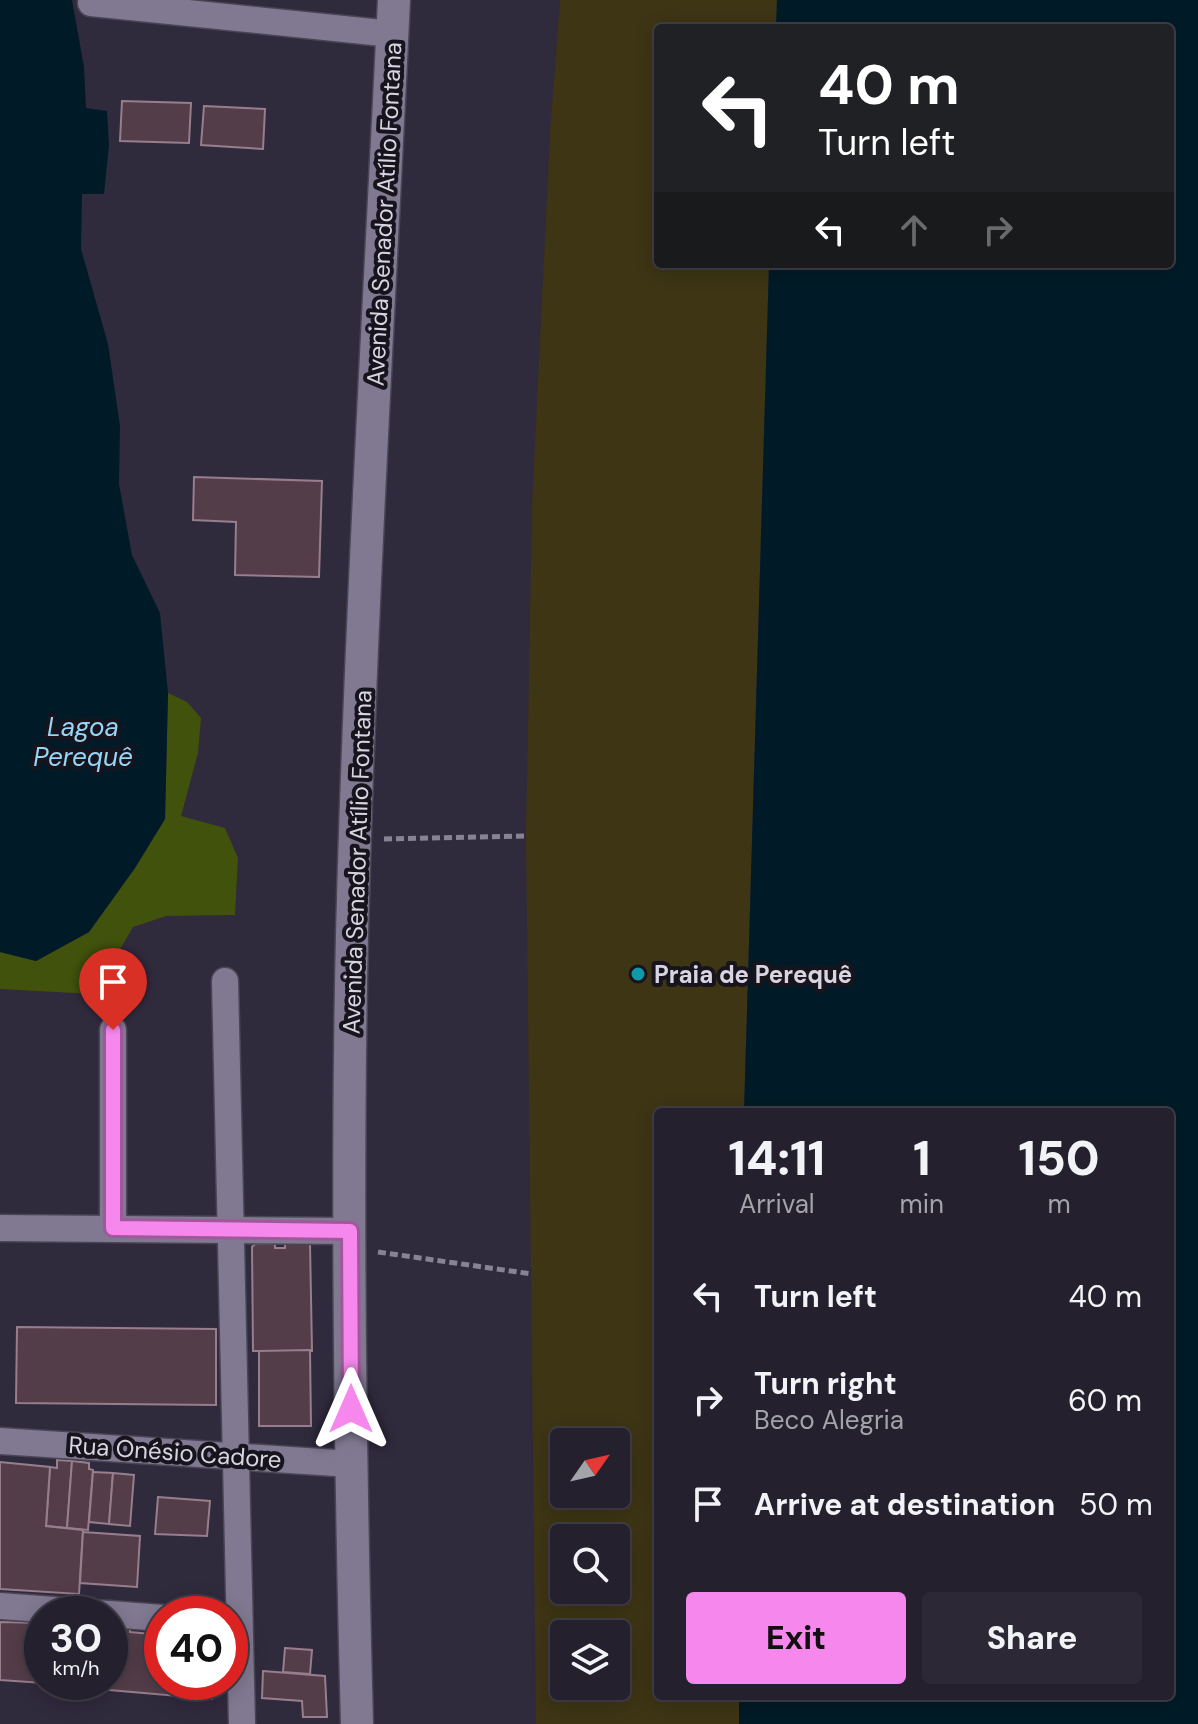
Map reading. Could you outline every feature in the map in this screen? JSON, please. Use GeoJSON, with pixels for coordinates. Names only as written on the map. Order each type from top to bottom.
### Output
{"type":"FeatureCollection","features":[{"type":"Feature","properties":{"kind":"street","name":"Avenida Senador Atílio Fontana"},"geometry":{"type":"LineString","coordinates":[[357,1724],[351,1464],[351,1025],[355,840],[394,0]]}},
{"type":"Feature","properties":{"kind":"street"},"geometry":{"type":"LineString","coordinates":[[91,3],[392,34]]}},
{"type":"Feature","properties":{"kind":"street"},"geometry":{"type":"LineString","coordinates":[[225,981],[236,1457],[235,1596]]}},
{"type":"Feature","properties":{"kind":"street"},"geometry":{"type":"LineString","coordinates":[[113,1030],[113,1228]]}},
{"type":"Feature","properties":{"kind":"street"},"geometry":{"type":"LineString","coordinates":[[0,1228],[231,1229],[350,1240]]}},
{"type":"Feature","properties":{"kind":"street","name":"Rua Onésio Cadore"},"geometry":{"type":"LineString","coordinates":[[0,1441],[351,1464]]}},
{"type":"Feature","properties":{"kind":"street"},"geometry":{"type":"LineString","coordinates":[[0,1606],[24,1608]]}},
{"type":"Feature","properties":{"kind":"street"},"geometry":{"type":"LineString","coordinates":[[240,1700],[242,1724]]}},
{"type":"Feature","properties":{"kind":"path"},"geometry":{"type":"LineString","coordinates":[[355,840],[526,836]]}},
{"type":"Feature","properties":{"kind":"path"},"geometry":{"type":"LineString","coordinates":[[350,1240],[532,1274]]}},
{"type":"Feature","properties":{"kind":"green space"},"geometry":{"type":"Polygon","coordinates":[[[168,693],[187,702],[201,718],[198,753],[181,816],[225,828],[238,858],[235,915],[166,916],[133,927],[94,994],[0,989],[0,952],[36,961],[89,932],[135,868],[165,819],[168,693]]]}},
{"type":"Feature","properties":{"kind":"sand","name":"Praia de Perequê"},"geometry":{"type":"Polygon","coordinates":[[[560,0],[777,0],[776,24],[654,24],[654,268],[769,268],[744,1108],[654,1108],[654,1700],[739,1700],[739,1724],[536,1724],[526,836],[532,507],[550,134],[560,0]]]}},
{"type":"Feature","properties":{"kind":"water","name":"Lagoa Perequê"},"geometry":{"type":"Polygon","coordinates":[[[0,0],[72,0],[84,67],[86,108],[107,111],[109,145],[104,194],[82,194],[81,249],[108,344],[120,426],[119,484],[132,555],[160,613],[168,693],[165,819],[135,868],[89,932],[36,961],[0,952],[0,0]]]}},
{"type":"Feature","properties":{"kind":"water"},"geometry":{"type":"Polygon","coordinates":[[[777,0],[1198,0],[1198,1724],[739,1724],[739,1700],[1174,1700],[1174,1108],[744,1108],[769,268],[1174,268],[1174,24],[776,24],[777,0]]]}},
{"type":"Feature","properties":{"kind":"building"},"geometry":{"type":"Polygon","coordinates":[[[122,101],[191,103],[189,143],[120,141],[122,101]]]}},
{"type":"Feature","properties":{"kind":"building"},"geometry":{"type":"Polygon","coordinates":[[[204,106],[265,109],[263,149],[201,145],[204,106]]]}},
{"type":"Feature","properties":{"kind":"building"},"geometry":{"type":"Polygon","coordinates":[[[194,477],[322,481],[319,577],[235,575],[236,522],[193,520],[194,477]]]}},
{"type":"Feature","properties":{"kind":"building"},"geometry":{"type":"Polygon","coordinates":[[[255,1244],[275,1244],[275,1248],[285,1248],[285,1244],[310,1244],[312,1351],[253,1351],[252,1247],[255,1244]]]}},
{"type":"Feature","properties":{"kind":"building"},"geometry":{"type":"Polygon","coordinates":[[[17,1327],[216,1329],[216,1405],[16,1403],[17,1327]]]}},
{"type":"Feature","properties":{"kind":"building"},"geometry":{"type":"Polygon","coordinates":[[[310,1350],[311,1426],[259,1426],[259,1351],[310,1350]]]}},
{"type":"Feature","properties":{"kind":"building"},"geometry":{"type":"Polygon","coordinates":[[[57,1460],[72,1461],[67,1528],[46,1526],[50,1467],[57,1468],[57,1460]]]}},
{"type":"Feature","properties":{"kind":"building"},"geometry":{"type":"Polygon","coordinates":[[[72,1461],[89,1463],[89,1469],[93,1470],[88,1530],[67,1528],[72,1461]]]}},
{"type":"Feature","properties":{"kind":"building"},"geometry":{"type":"Polygon","coordinates":[[[0,1462],[50,1467],[46,1526],[83,1530],[79,1594],[0,1589],[0,1462]]]}},
{"type":"Feature","properties":{"kind":"building"},"geometry":{"type":"Polygon","coordinates":[[[93,1472],[113,1473],[109,1524],[89,1522],[93,1472]]]}},
{"type":"Feature","properties":{"kind":"building"},"geometry":{"type":"Polygon","coordinates":[[[113,1473],[134,1475],[130,1526],[109,1524],[113,1473]]]}},
{"type":"Feature","properties":{"kind":"building"},"geometry":{"type":"Polygon","coordinates":[[[158,1497],[210,1501],[207,1536],[155,1534],[158,1497]]]}},
{"type":"Feature","properties":{"kind":"building"},"geometry":{"type":"Polygon","coordinates":[[[83,1532],[140,1536],[137,1587],[80,1583],[83,1532]]]}},
{"type":"Feature","properties":{"kind":"building"},"geometry":{"type":"Polygon","coordinates":[[[0,1622],[24,1623],[24,1682],[0,1680],[0,1622]]]}},
{"type":"Feature","properties":{"kind":"building"},"geometry":{"type":"Polygon","coordinates":[[[128,1627],[130,1632],[144,1633],[144,1693],[128,1692],[128,1627]]]}},
{"type":"Feature","properties":{"kind":"building"},"geometry":{"type":"Polygon","coordinates":[[[285,1648],[312,1650],[310,1674],[283,1672],[285,1648]]]}},
{"type":"Feature","properties":{"kind":"building"},"geometry":{"type":"Polygon","coordinates":[[[263,1671],[325,1676],[327,1717],[303,1717],[302,1701],[262,1698],[263,1671]]]}},
{"type":"Feature","properties":{"kind":"place","name":"Praia de Perequê"},"geometry":{"type":"Point","coordinates":[638,974]}},
{"type":"Feature","properties":{"kind":"route"},"geometry":{"type":"LineString","coordinates":[[113,1030],[113,1228],[350,1231],[351,1409]]}}]}
